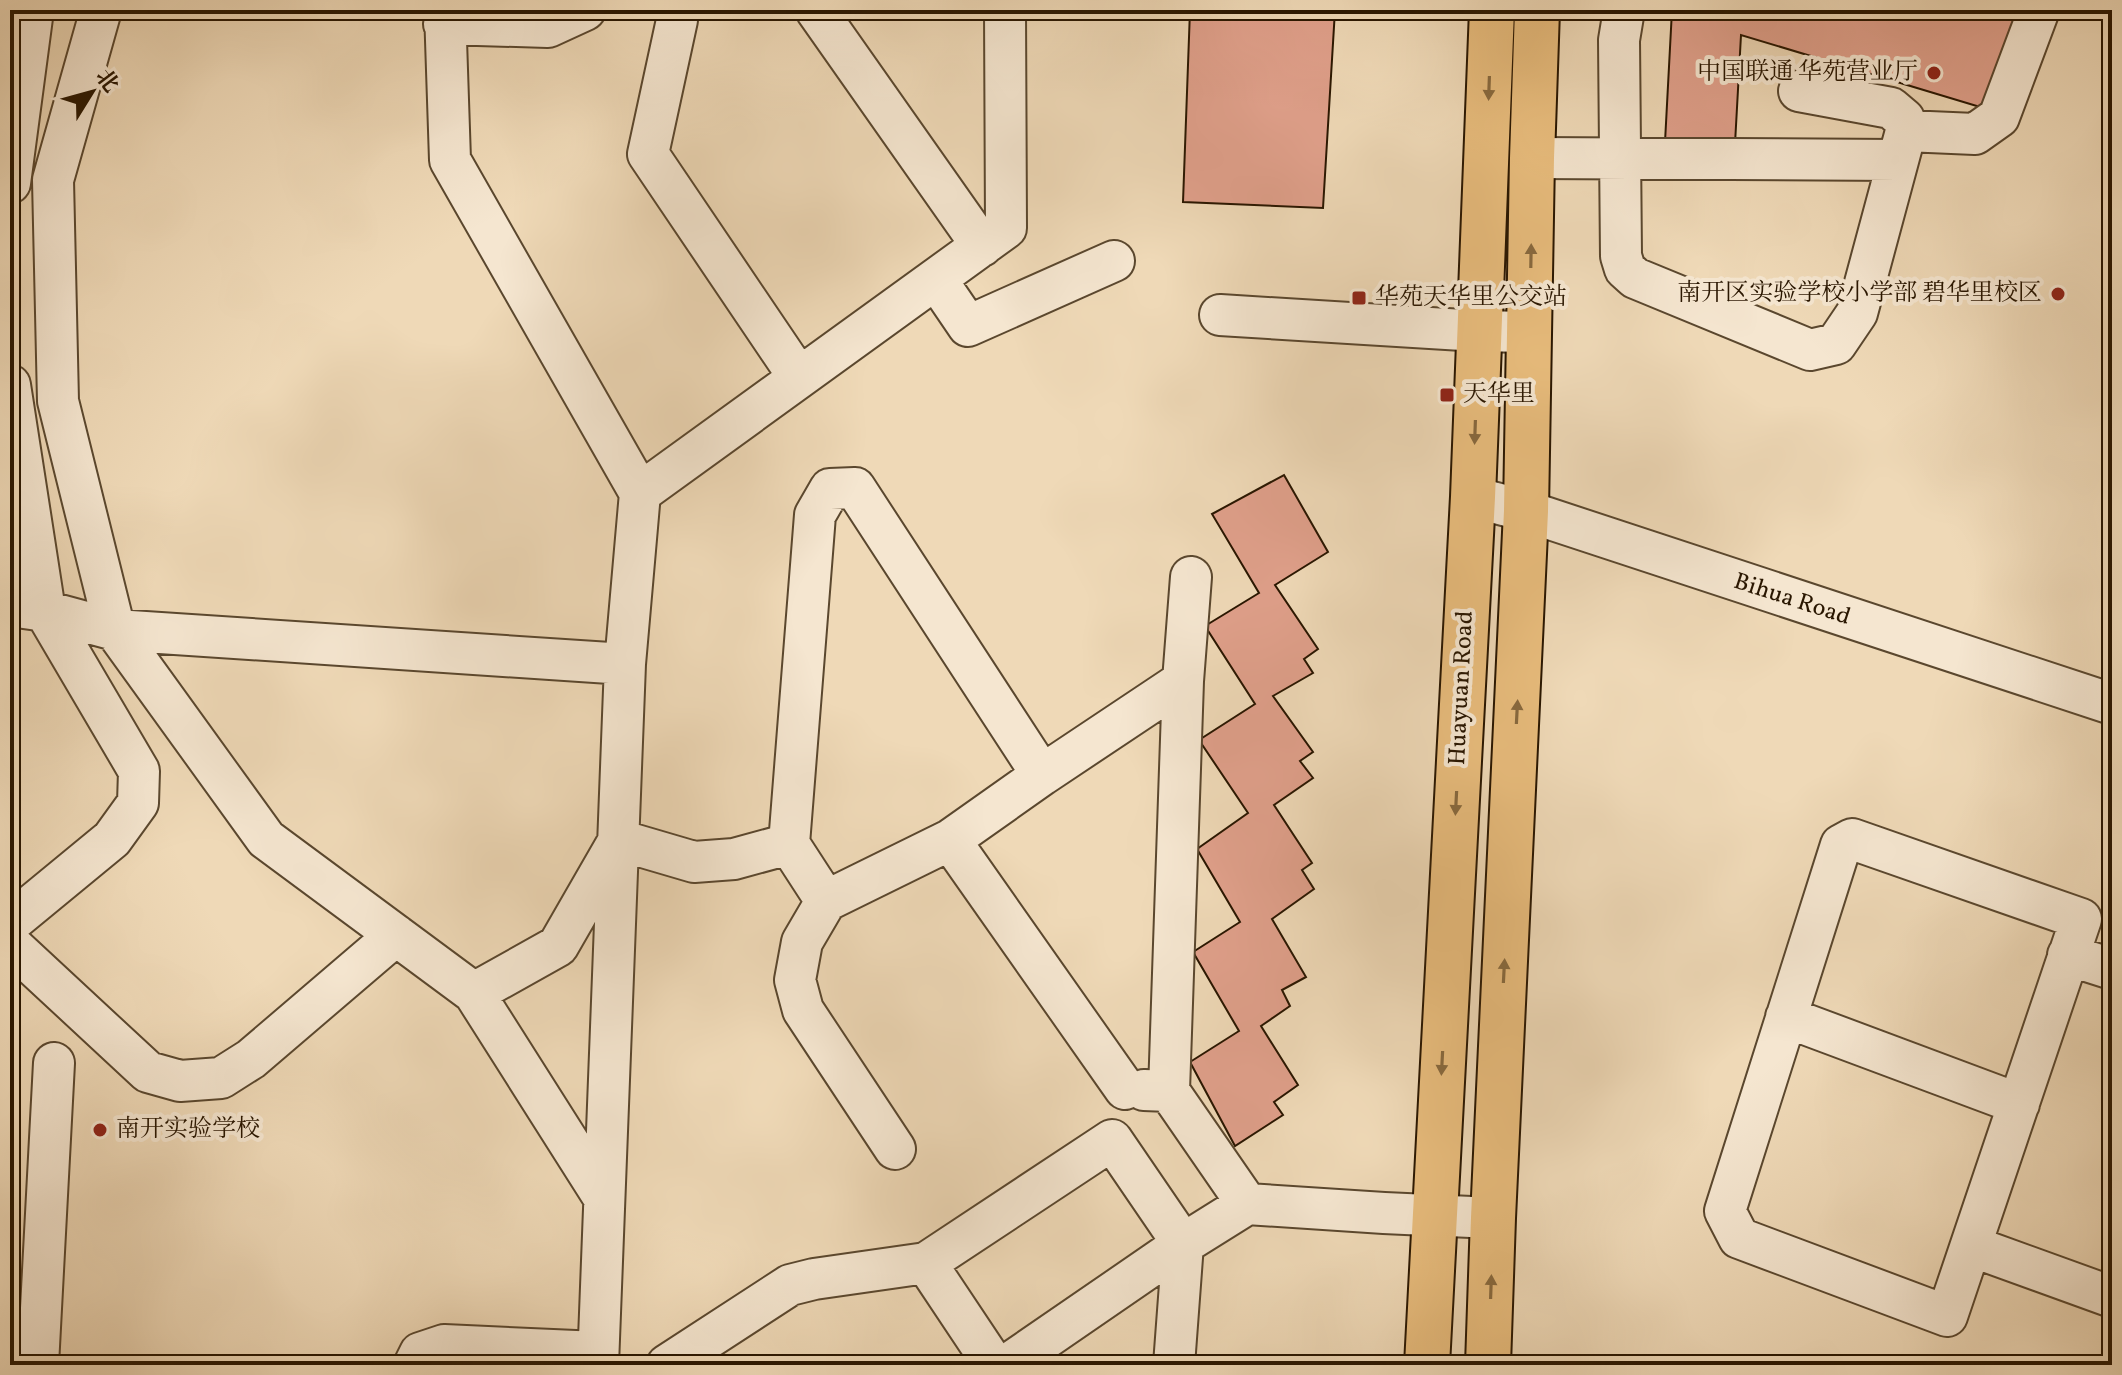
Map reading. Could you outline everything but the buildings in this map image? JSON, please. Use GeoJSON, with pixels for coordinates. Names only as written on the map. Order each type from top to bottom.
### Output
{"type":"FeatureCollection","features":[{"type":"Feature","properties":{"kind":"main road","name":"Huayuan Road"},"geometry":{"type":"LineString","coordinates":[[1427,1365],[1473,497],[1492,10]]}},
{"type":"Feature","properties":{"kind":"main road"},"geometry":{"type":"LineString","coordinates":[[1488,1365],[1526,511],[1537,10]]}},
{"type":"Feature","properties":{"kind":"street"},"geometry":{"type":"LineString","coordinates":[[101,10],[53,180],[53,196],[58,401],[115,630],[266,839],[474,993],[604,1198]]}},
{"type":"Feature","properties":{"kind":"street"},"geometry":{"type":"LineString","coordinates":[[414,1365],[420,1353],[444,1345],[598,1358],[625,664],[640,493],[450,160],[445,17],[548,27],[585,10]]}},
{"type":"Feature","properties":{"kind":"street"},"geometry":{"type":"LineString","coordinates":[[816,10],[982,246]]}},
{"type":"Feature","properties":{"kind":"street"},"geometry":{"type":"LineString","coordinates":[[640,493],[1006,228],[1005,10]]}},
{"type":"Feature","properties":{"kind":"street"},"geometry":{"type":"LineString","coordinates":[[1624,10],[1619,40],[1621,256],[1625,269],[1635,278],[1810,350],[1836,344],[1857,313],[1902,145],[1904,119],[1891,108],[1799,91]]}},
{"type":"Feature","properties":{"kind":"street"},"geometry":{"type":"LineString","coordinates":[[1532,158],[1620,158],[1902,145],[1975,134],[1999,117],[2039,10]]}},
{"type":"Feature","properties":{"kind":"street"},"geometry":{"type":"LineString","coordinates":[[679,13],[648,154],[798,376]]}},
{"type":"Feature","properties":{"kind":"street"},"geometry":{"type":"LineString","coordinates":[[10,183],[25,15]]}},
{"type":"Feature","properties":{"kind":"street"},"geometry":{"type":"LineString","coordinates":[[936,279],[968,326],[1114,261]]}},
{"type":"Feature","properties":{"kind":"street"},"geometry":{"type":"LineString","coordinates":[[1220,315],[1529,332]]}},
{"type":"Feature","properties":{"kind":"street"},"geometry":{"type":"LineString","coordinates":[[10,385],[27,609],[139,771],[138,803],[112,839],[10,923]]}},
{"type":"Feature","properties":{"kind":"street"},"geometry":{"type":"LineString","coordinates":[[826,901],[789,844],[815,515],[830,489],[855,488],[1042,775]]}},
{"type":"Feature","properties":{"kind":"street","name":"Bihua Road"},"geometry":{"type":"LineString","coordinates":[[1473,497],[1526,511],[2112,704]]}},
{"type":"Feature","properties":{"kind":"street"},"geometry":{"type":"LineString","coordinates":[[1191,577],[1183,681],[1169,1091],[1247,1204]]}},
{"type":"Feature","properties":{"kind":"street"},"geometry":{"type":"LineString","coordinates":[[27,609],[115,630],[625,664]]}},
{"type":"Feature","properties":{"kind":"street"},"geometry":{"type":"LineString","coordinates":[[895,1149],[803,1010],[795,980],[802,942],[826,901],[950,840],[1183,681]]}},
{"type":"Feature","properties":{"kind":"street"},"geometry":{"type":"LineString","coordinates":[[1852,839],[2081,919],[2068,955],[1947,1316],[1739,1238],[1725,1211],[1841,845],[1852,839]]}},
{"type":"Feature","properties":{"kind":"street"},"geometry":{"type":"LineString","coordinates":[[619,840],[694,862],[734,859],[789,844]]}},
{"type":"Feature","properties":{"kind":"street"},"geometry":{"type":"LineString","coordinates":[[474,993],[558,946],[619,840]]}},
{"type":"Feature","properties":{"kind":"street"},"geometry":{"type":"LineString","coordinates":[[667,1365],[790,1285],[926,1263],[1112,1140],[1125,1089],[950,840]]}},
{"type":"Feature","properties":{"kind":"street"},"geometry":{"type":"LineString","coordinates":[[10,944],[148,1072],[180,1081],[221,1078],[251,1059],[396,935]]}},
{"type":"Feature","properties":{"kind":"street"},"geometry":{"type":"LineString","coordinates":[[2068,955],[2112,969]]}},
{"type":"Feature","properties":{"kind":"street"},"geometry":{"type":"LineString","coordinates":[[1786,1017],[2019,1104]]}},
{"type":"Feature","properties":{"kind":"street"},"geometry":{"type":"LineString","coordinates":[[38,1365],[54,1063]]}},
{"type":"Feature","properties":{"kind":"street"},"geometry":{"type":"LineString","coordinates":[[1125,1089],[1169,1091]]}},
{"type":"Feature","properties":{"kind":"street"},"geometry":{"type":"LineString","coordinates":[[1112,1140],[1183,1244],[1174,1365]]}},
{"type":"Feature","properties":{"kind":"street"},"geometry":{"type":"LineString","coordinates":[[1007,1365],[1183,1244],[1247,1204],[1493,1218]]}},
{"type":"Feature","properties":{"kind":"street"},"geometry":{"type":"LineString","coordinates":[[1971,1246],[2112,1297]]}},
{"type":"Feature","properties":{"kind":"street"},"geometry":{"type":"LineString","coordinates":[[926,1263],[994,1365]]}},
{"type":"Feature","properties":{"kind":"place","name":"中国联通 华苑营业厅"},"geometry":{"type":"Point","coordinates":[1934,73]}},
{"type":"Feature","properties":{"kind":"place","name":"南开区实验学校小学部 碧华里校区"},"geometry":{"type":"Point","coordinates":[2058,294]}},
{"type":"Feature","properties":{"kind":"place","name":"华苑天华里公交站"},"geometry":{"type":"Point","coordinates":[1359,298]}},
{"type":"Feature","properties":{"kind":"place","name":"天华里"},"geometry":{"type":"Point","coordinates":[1447,395]}},
{"type":"Feature","properties":{"kind":"place","name":"南开实验学校"},"geometry":{"type":"Point","coordinates":[100,1130]}}]}
